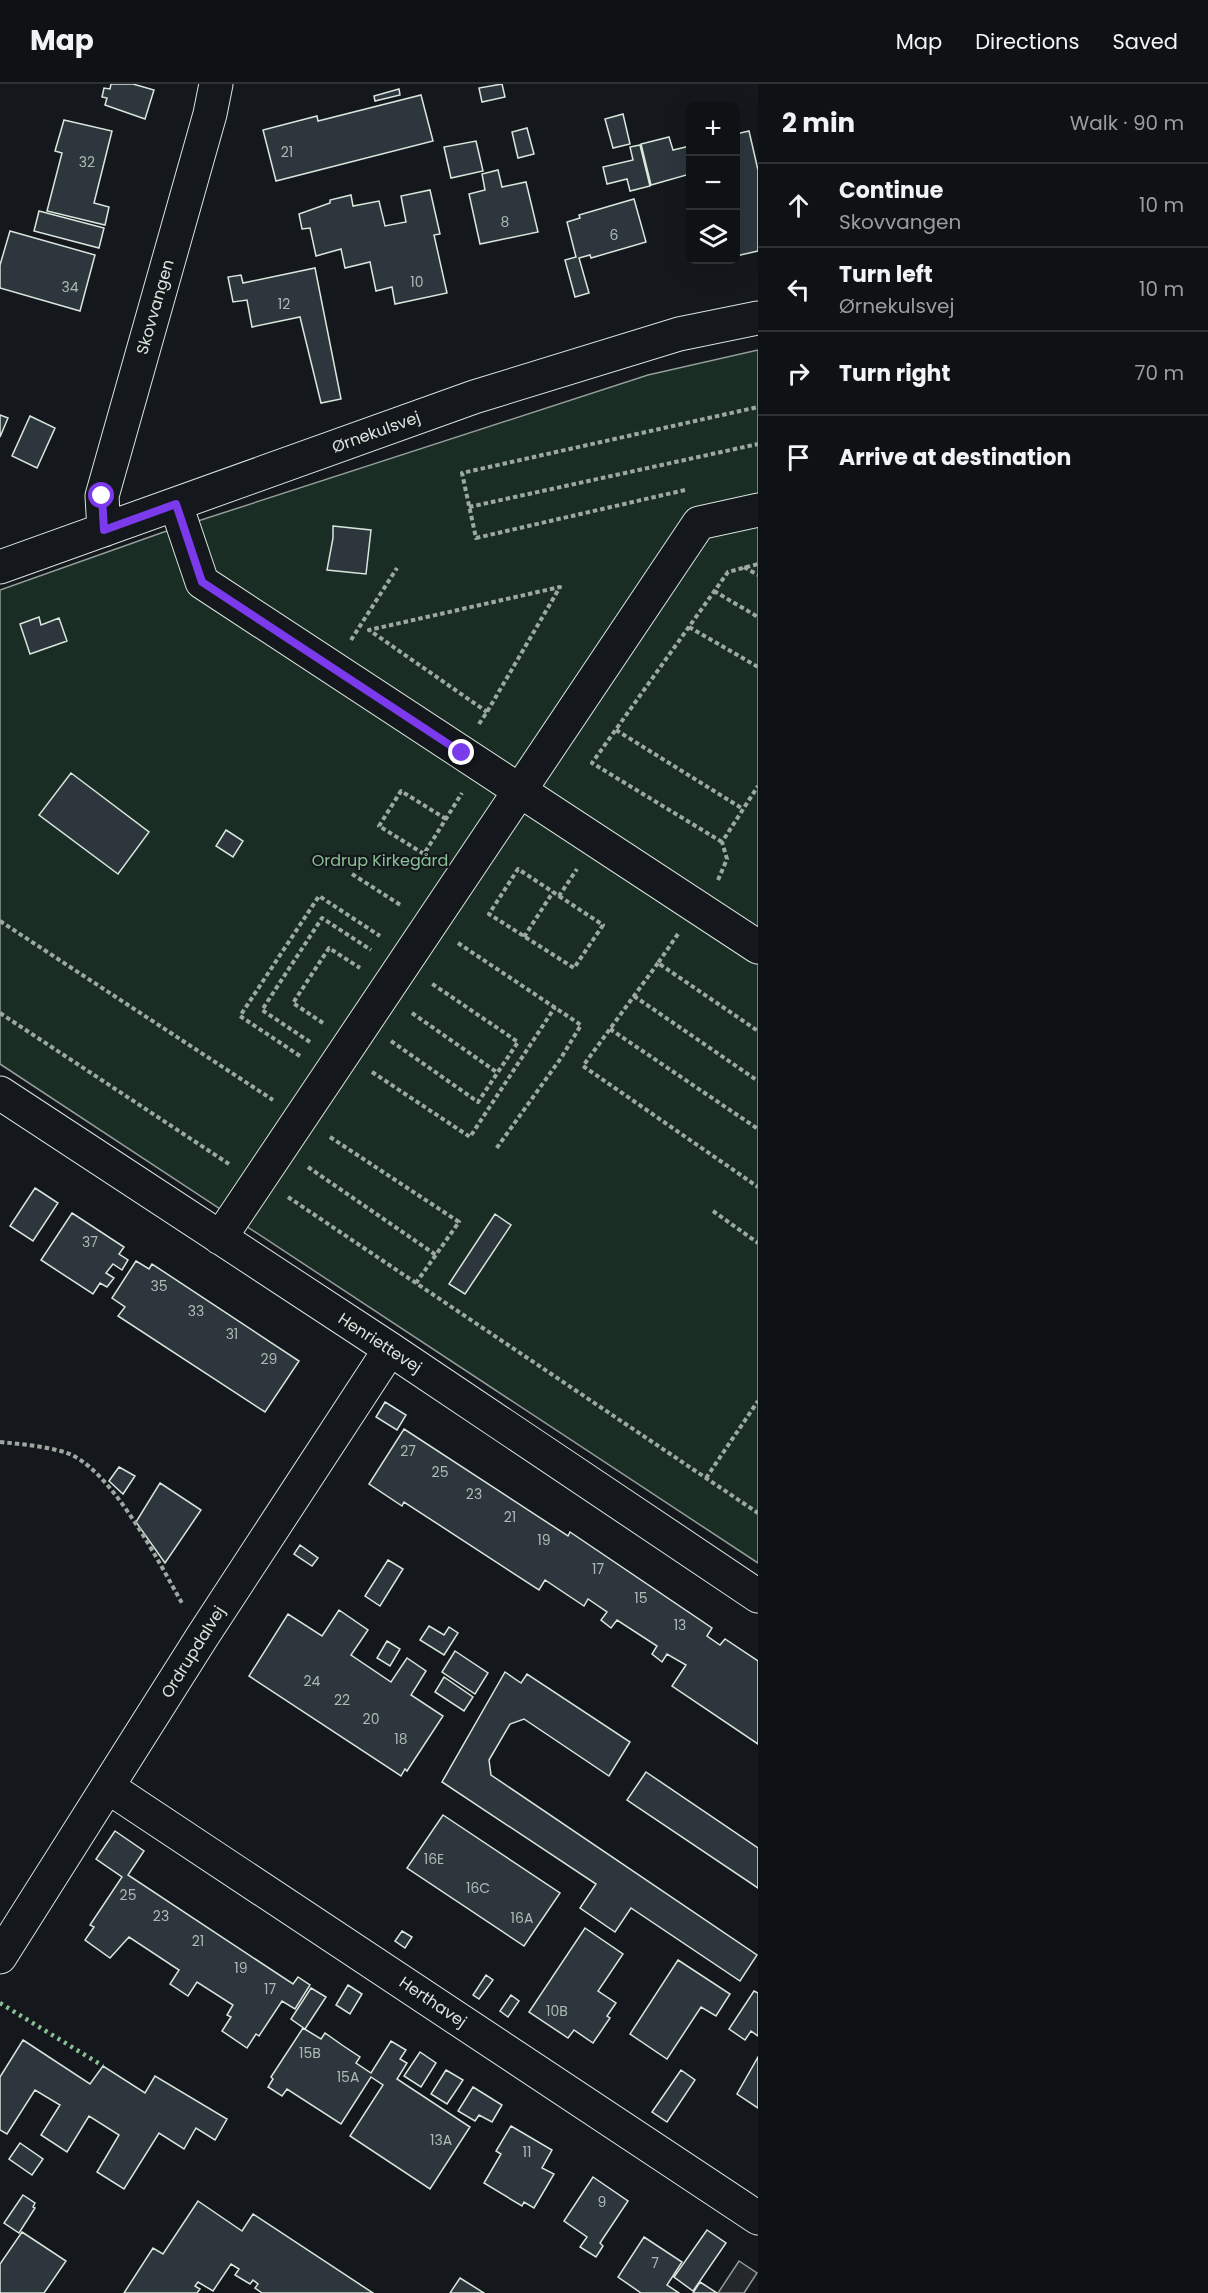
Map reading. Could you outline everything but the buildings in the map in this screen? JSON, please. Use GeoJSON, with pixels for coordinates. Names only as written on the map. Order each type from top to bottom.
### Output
{"type":"FeatureCollection","features":[{"type":"Feature","properties":{"kind":"street","name":"Skovvangen"},"geometry":{"type":"LineString","coordinates":[[104,530],[102,496],[210,114],[216,84]]}},
{"type":"Feature","properties":{"kind":"street","name":"Ørnekulsvej"},"geometry":{"type":"LineString","coordinates":[[0,567],[474,396],[679,334],[758,318]]}},
{"type":"Feature","properties":{"kind":"street"},"geometry":{"type":"LineString","coordinates":[[176,504],[202,582],[758,947]]}},
{"type":"Feature","properties":{"kind":"street"},"geometry":{"type":"LineString","coordinates":[[220,1238],[699,523],[758,510]]}},
{"type":"Feature","properties":{"kind":"street","name":"Henriettevej"},"geometry":{"type":"LineString","coordinates":[[0,1093],[390,1349],[758,1596]]}},
{"type":"Feature","properties":{"kind":"street","name":"Ordrupdalvej"},"geometry":{"type":"LineString","coordinates":[[0,1957],[202,1637],[390,1349]]}},
{"type":"Feature","properties":{"kind":"street","name":"Herthavej"},"geometry":{"type":"LineString","coordinates":[[108,1786],[758,2218]]}},
{"type":"Feature","properties":{"kind":"path"},"geometry":{"type":"LineString","coordinates":[[690,489],[476,538],[462,473],[758,406]]}},
{"type":"Feature","properties":{"kind":"path"},"geometry":{"type":"LineString","coordinates":[[469,507],[758,444]]}},
{"type":"Feature","properties":{"kind":"path"},"geometry":{"type":"LineString","coordinates":[[758,564],[728,572],[592,763],[722,842],[727,859],[722,873],[584,1066],[758,1187]]}},
{"type":"Feature","properties":{"kind":"path"},"geometry":{"type":"LineString","coordinates":[[743,567],[758,575]]}},
{"type":"Feature","properties":{"kind":"path"},"geometry":{"type":"LineString","coordinates":[[332,668],[397,568]]}},
{"type":"Feature","properties":{"kind":"path"},"geometry":{"type":"LineString","coordinates":[[369,630],[560,588],[486,712],[471,759],[446,819],[424,854],[379,826],[401,791],[446,819]]}},
{"type":"Feature","properties":{"kind":"path"},"geometry":{"type":"LineString","coordinates":[[714,591],[758,617]]}},
{"type":"Feature","properties":{"kind":"path"},"geometry":{"type":"LineString","coordinates":[[360,624],[486,712]]}},
{"type":"Feature","properties":{"kind":"path"},"geometry":{"type":"LineString","coordinates":[[689,627],[758,667]]}},
{"type":"Feature","properties":{"kind":"path"},"geometry":{"type":"LineString","coordinates":[[616,730],[743,809]]}},
{"type":"Feature","properties":{"kind":"path"},"geometry":{"type":"LineString","coordinates":[[722,842],[758,786]]}},
{"type":"Feature","properties":{"kind":"path"},"geometry":{"type":"LineString","coordinates":[[559,896],[596,840]]}},
{"type":"Feature","properties":{"kind":"path"},"geometry":{"type":"LineString","coordinates":[[518,869],[559,896],[603,925],[574,968],[489,914],[518,869]]}},
{"type":"Feature","properties":{"kind":"path"},"geometry":{"type":"LineString","coordinates":[[352,874],[582,1025],[496,1149]]}},
{"type":"Feature","properties":{"kind":"path"},"geometry":{"type":"LineString","coordinates":[[524,937],[553,892]]}},
{"type":"Feature","properties":{"kind":"path"},"geometry":{"type":"LineString","coordinates":[[307,1049],[302,1057],[240,1016],[319,896],[380,936]]}},
{"type":"Feature","properties":{"kind":"path"},"geometry":{"type":"LineString","coordinates":[[311,1042],[262,1010],[322,918],[371,950]]}},
{"type":"Feature","properties":{"kind":"path"},"geometry":{"type":"LineString","coordinates":[[0,921],[459,1222],[416,1283]]}},
{"type":"Feature","properties":{"kind":"path"},"geometry":{"type":"LineString","coordinates":[[324,1024],[293,1003],[329,948],[360,968]]}},
{"type":"Feature","properties":{"kind":"path"},"geometry":{"type":"LineString","coordinates":[[658,963],[758,1031]]}},
{"type":"Feature","properties":{"kind":"path"},"geometry":{"type":"LineString","coordinates":[[382,1034],[478,1102],[518,1042],[403,964]]}},
{"type":"Feature","properties":{"kind":"path"},"geometry":{"type":"LineString","coordinates":[[634,996],[758,1081]]}},
{"type":"Feature","properties":{"kind":"path"},"geometry":{"type":"LineString","coordinates":[[343,1053],[470,1137],[555,1007]]}},
{"type":"Feature","properties":{"kind":"path"},"geometry":{"type":"LineString","coordinates":[[411,1012],[498,1072]]}},
{"type":"Feature","properties":{"kind":"path"},"geometry":{"type":"LineString","coordinates":[[0,1013],[416,1283],[758,1513]]}},
{"type":"Feature","properties":{"kind":"path"},"geometry":{"type":"LineString","coordinates":[[610,1029],[758,1130]]}},
{"type":"Feature","properties":{"kind":"path"},"geometry":{"type":"LineString","coordinates":[[303,1164],[436,1255]]}},
{"type":"Feature","properties":{"kind":"path"},"geometry":{"type":"LineString","coordinates":[[713,1211],[758,1242]]}},
{"type":"Feature","properties":{"kind":"path"},"geometry":{"type":"LineString","coordinates":[[706,1478],[758,1401]]}},
{"type":"Feature","properties":{"kind":"path"},"geometry":{"type":"LineString","coordinates":[[0,1442],[66,1452],[92,1470],[122,1501],[202,1637]]}},
{"type":"Feature","properties":{"kind":"green space","name":"Ordrup Kirkegård"},"geometry":{"type":"Polygon","coordinates":[[[758,350],[758,1563],[0,1064],[0,590],[161,533],[648,375],[758,350]]]}},
{"type":"Feature","properties":{"kind":"shaded area"},"geometry":{"type":"Polygon","coordinates":[[[739,2261],[757,2273],[744,2293],[718,2293],[739,2261]]]}},
{"type":"Feature","properties":{"kind":"hedge"},"geometry":{"type":"LineString","coordinates":[[0,2003],[103,2066]]}},
{"type":"Feature","properties":{"kind":"route"},"geometry":{"type":"LineString","coordinates":[[102,496],[104,530],[176,504],[202,582],[462,753]]}}]}
